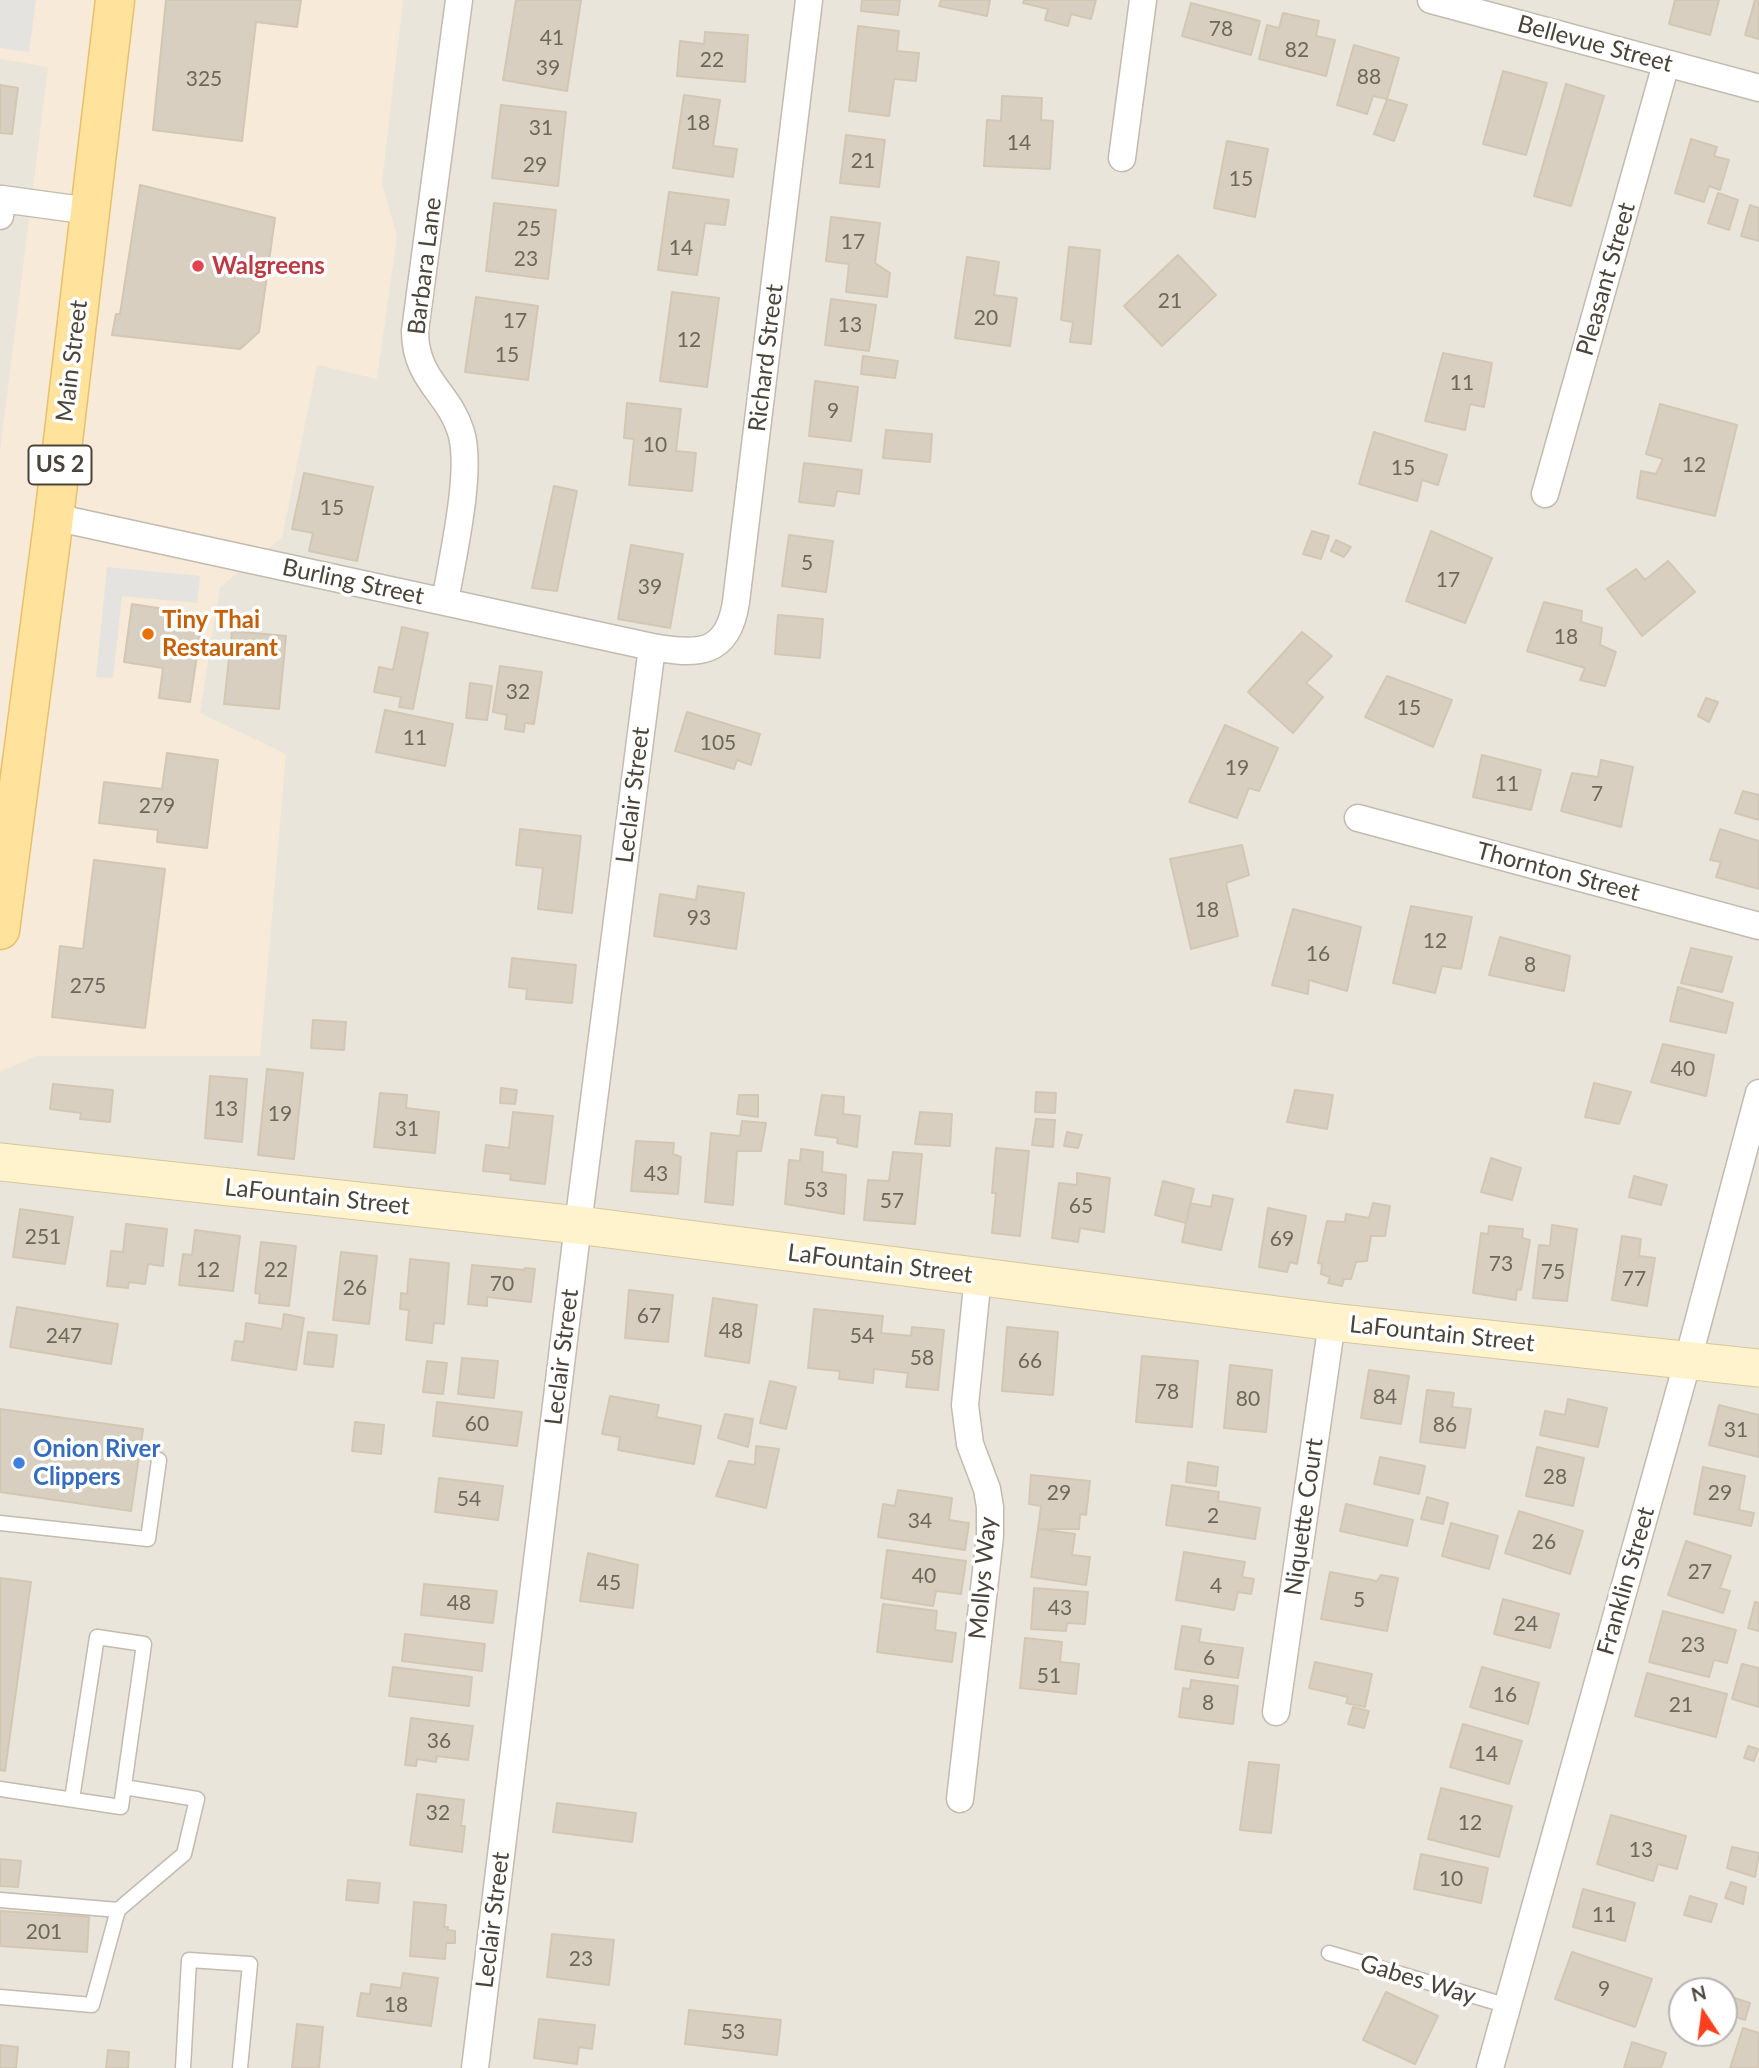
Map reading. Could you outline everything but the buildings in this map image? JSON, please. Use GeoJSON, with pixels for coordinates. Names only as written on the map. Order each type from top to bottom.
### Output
{"type":"FeatureCollection","features":[{"type":"Feature","properties":{"kind":"main road","name":"Main Street"},"geometry":{"type":"LineString","coordinates":[[0,930],[54,517],[116,0]]}},
{"type":"Feature","properties":{"kind":"street","name":"Barbara Lane"},"geometry":{"type":"LineString","coordinates":[[445,602],[463,490],[465,448],[461,430],[418,359],[415,331],[460,0]]}},
{"type":"Feature","properties":{"kind":"street","name":"Richard Street"},"geometry":{"type":"LineString","coordinates":[[652,647],[689,652],[708,649],[723,639],[732,622],[809,0]]}},
{"type":"Feature","properties":{"kind":"street"},"geometry":{"type":"LineString","coordinates":[[1122,158],[1143,0]]}},
{"type":"Feature","properties":{"kind":"street","name":"Bellevue Street"},"geometry":{"type":"LineString","coordinates":[[1431,0],[1759,88]]}},
{"type":"Feature","properties":{"kind":"street","name":"Pleasant Street"},"geometry":{"type":"LineString","coordinates":[[1545,494],[1666,64]]}},
{"type":"Feature","properties":{"kind":"street"},"geometry":{"type":"LineString","coordinates":[[0,216],[2,199],[90,211]]}},
{"type":"Feature","properties":{"kind":"street","name":"Burling Street"},"geometry":{"type":"LineString","coordinates":[[54,517],[652,647]]}},
{"type":"Feature","properties":{"kind":"street","name":"Leclair Street"},"geometry":{"type":"LineString","coordinates":[[475,2068],[652,647]]}},
{"type":"Feature","properties":{"kind":"street","name":"Thornton Street"},"geometry":{"type":"LineString","coordinates":[[1358,818],[1759,926]]}},
{"type":"Feature","properties":{"kind":"street","name":"Franklin Street"},"geometry":{"type":"LineString","coordinates":[[1490,2068],[1688,1360],[1759,1093]]}},
{"type":"Feature","properties":{"kind":"street","name":"LaFountain Street"},"geometry":{"type":"LineString","coordinates":[[0,1162],[578,1225],[1332,1322],[1759,1368]]}},
{"type":"Feature","properties":{"kind":"street","name":"Mollys Way"},"geometry":{"type":"LineString","coordinates":[[960,1799],[990,1529],[987,1489],[970,1444],[965,1405],[978,1276]]}},
{"type":"Feature","properties":{"kind":"street","name":"Niquette Court"},"geometry":{"type":"LineString","coordinates":[[1276,1712],[1332,1322]]}},
{"type":"Feature","properties":{"kind":"lane"},"geometry":{"type":"LineString","coordinates":[[0,1523],[148,1539],[159,1460]]}},
{"type":"Feature","properties":{"kind":"lane"},"geometry":{"type":"LineString","coordinates":[[0,1789],[121,1807],[144,1644],[97,1637],[72,1799]]}},
{"type":"Feature","properties":{"kind":"lane"},"geometry":{"type":"LineString","coordinates":[[0,1997],[92,2006],[118,1910],[184,1854],[197,1799],[124,1787]]}},
{"type":"Feature","properties":{"kind":"lane"},"geometry":{"type":"LineString","coordinates":[[0,1900],[118,1910]]}},
{"type":"Feature","properties":{"kind":"lane","name":"Gabes Way"},"geometry":{"type":"LineString","coordinates":[[1329,1953],[1508,2006]]}},
{"type":"Feature","properties":{"kind":"lane"},"geometry":{"type":"LineString","coordinates":[[183,2068],[189,1960],[250,1964],[240,2068]]}},
{"type":"Feature","properties":{"kind":"shaded area"},"geometry":{"type":"Polygon","coordinates":[[[0,0],[1759,0],[1759,2068],[0,2068],[0,0]]]}},
{"type":"Feature","properties":{"kind":"shaded area"},"geometry":{"type":"Polygon","coordinates":[[[0,0],[403,0],[382,183],[397,236],[377,379],[317,365],[282,538],[220,587],[200,713],[286,754],[260,1056],[36,1056],[0,1072],[0,450],[48,67],[0,59],[0,0]]]}},
{"type":"Feature","properties":{"kind":"shaded area"},"geometry":{"type":"Polygon","coordinates":[[[0,0],[36,0],[29,52],[0,48],[0,0]]]}},
{"type":"Feature","properties":{"kind":"shaded area"},"geometry":{"type":"Polygon","coordinates":[[[107,567],[200,576],[197,603],[122,596],[113,678],[96,677],[107,567]]]}},
{"type":"Feature","properties":{"kind":"place","name":"Walgreens"},"geometry":{"type":"Point","coordinates":[198,266]}},
{"type":"Feature","properties":{"kind":"place","name":"Tiny Thai Restaurant"},"geometry":{"type":"Point","coordinates":[148,634]}},
{"type":"Feature","properties":{"kind":"place","name":"Onion River Clippers"},"geometry":{"type":"Point","coordinates":[19,1463]}}]}
